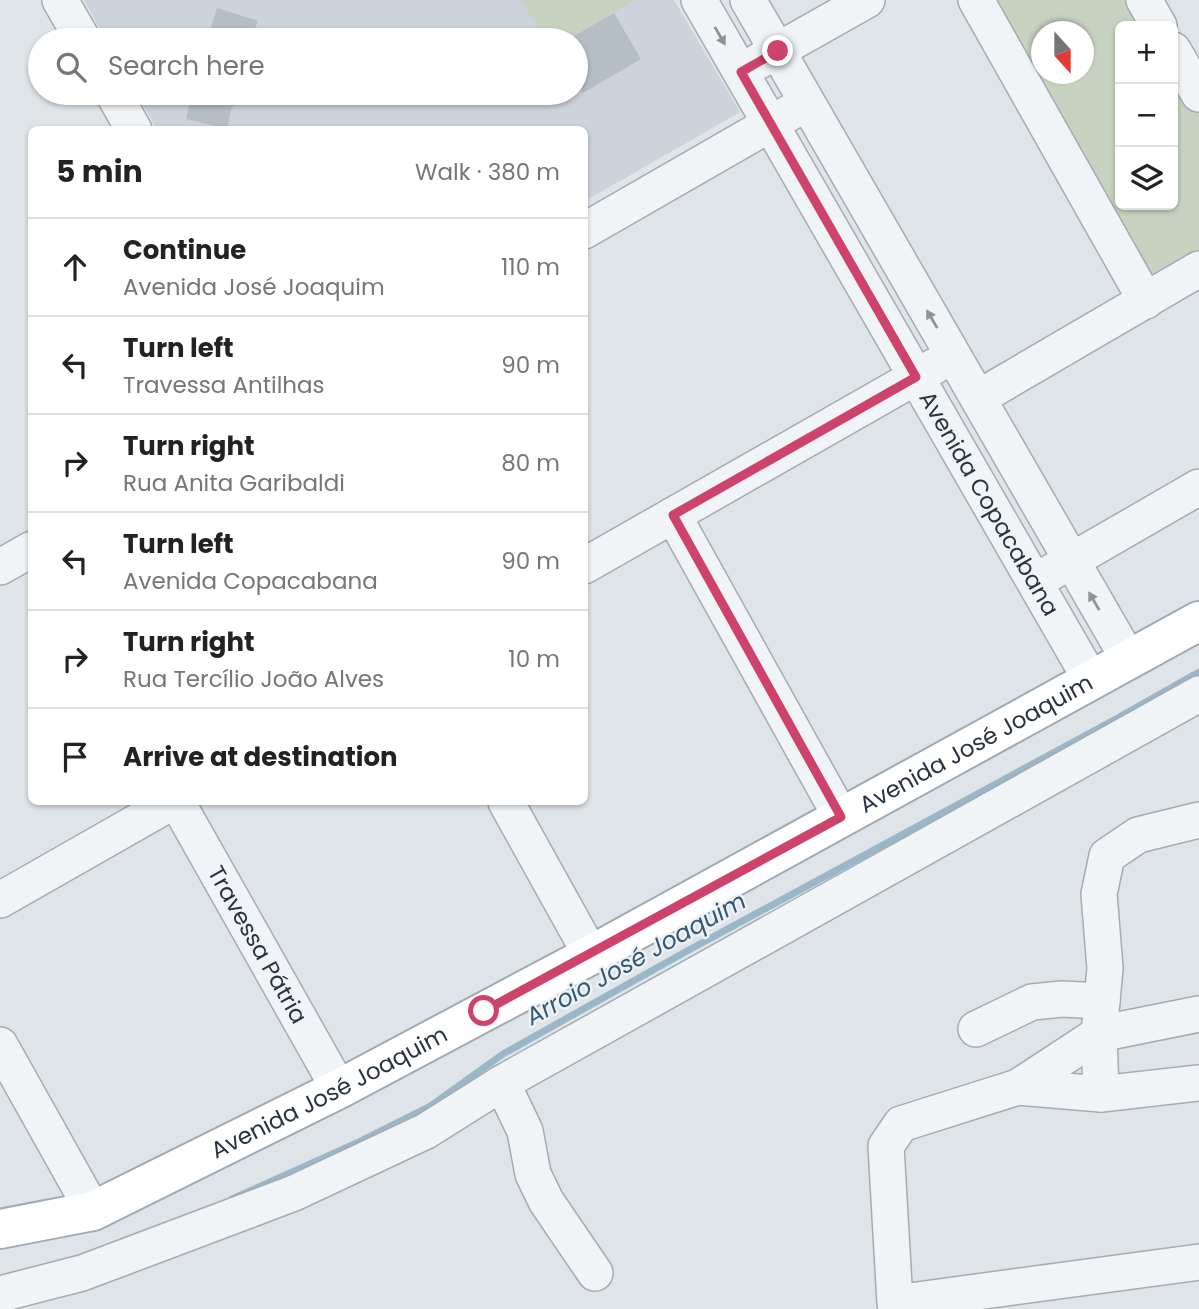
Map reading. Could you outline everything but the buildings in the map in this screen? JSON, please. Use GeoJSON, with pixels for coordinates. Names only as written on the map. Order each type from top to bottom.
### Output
{"type":"FeatureCollection","features":[{"type":"Feature","properties":{"kind":"main road","name":"Avenida José Joaquim"},"geometry":{"type":"LineString","coordinates":[[0,1229],[93,1210],[340,1089],[591,955],[1199,621]]}},
{"type":"Feature","properties":{"kind":"street"},"geometry":{"type":"LineString","coordinates":[[60,0],[76,28]]}},
{"type":"Feature","properties":{"kind":"street","name":"Avenida Copacabana"},"geometry":{"type":"LineString","coordinates":[[699,0],[1091,681]]}},
{"type":"Feature","properties":{"kind":"street","name":"Avenida Copacabana"},"geometry":{"type":"LineString","coordinates":[[748,0],[1129,660]]}},
{"type":"Feature","properties":{"kind":"street"},"geometry":{"type":"LineString","coordinates":[[741,72],[867,0]]}},
{"type":"Feature","properties":{"kind":"street"},"geometry":{"type":"LineString","coordinates":[[976,0],[1146,301]]}},
{"type":"Feature","properties":{"kind":"street"},"geometry":{"type":"LineString","coordinates":[[1143,0],[1156,21]]}},
{"type":"Feature","properties":{"kind":"street"},"geometry":{"type":"LineString","coordinates":[[1178,58],[1199,94]]}},
{"type":"Feature","properties":{"kind":"street"},"geometry":{"type":"LineString","coordinates":[[588,229],[807,103]]}},
{"type":"Feature","properties":{"kind":"street"},"geometry":{"type":"LineString","coordinates":[[120,105],[132,126]]}},
{"type":"Feature","properties":{"kind":"street"},"geometry":{"type":"LineString","coordinates":[[978,398],[1199,269]]}},
{"type":"Feature","properties":{"kind":"street"},"geometry":{"type":"LineString","coordinates":[[588,564],[953,355]]}},
{"type":"Feature","properties":{"kind":"street"},"geometry":{"type":"LineString","coordinates":[[1034,582],[1199,488]]}},
{"type":"Feature","properties":{"kind":"street"},"geometry":{"type":"LineString","coordinates":[[673,515],[841,817]]}},
{"type":"Feature","properties":{"kind":"street"},"geometry":{"type":"LineString","coordinates":[[0,567],[28,551]]}},
{"type":"Feature","properties":{"kind":"street"},"geometry":{"type":"LineString","coordinates":[[0,1297],[8,1292],[82,1273],[294,1194],[426,1131],[502,1083],[1199,694]]}},
{"type":"Feature","properties":{"kind":"street"},"geometry":{"type":"LineString","coordinates":[[0,900],[170,805]]}},
{"type":"Feature","properties":{"kind":"street","name":"Travessa Pátria"},"geometry":{"type":"LineString","coordinates":[[177,805],[340,1089]]}},
{"type":"Feature","properties":{"kind":"street"},"geometry":{"type":"LineString","coordinates":[[508,805],[591,955]]}},
{"type":"Feature","properties":{"kind":"street"},"geometry":{"type":"LineString","coordinates":[[1101,1094],[1101,1017],[1105,968],[1099,894],[1107,856],[1138,835],[1199,820]]}},
{"type":"Feature","properties":{"kind":"street"},"geometry":{"type":"LineString","coordinates":[[976,1029],[1032,1002],[1062,999],[1101,1017],[1199,1014]]}},
{"type":"Feature","properties":{"kind":"street"},"geometry":{"type":"LineString","coordinates":[[1018,1087],[1101,1017]]}},
{"type":"Feature","properties":{"kind":"street"},"geometry":{"type":"LineString","coordinates":[[0,1045],[93,1210]]}},
{"type":"Feature","properties":{"kind":"street"},"geometry":{"type":"LineString","coordinates":[[502,1083],[525,1131],[533,1174],[595,1273]]}},
{"type":"Feature","properties":{"kind":"street"},"geometry":{"type":"LineString","coordinates":[[1199,1083],[1101,1094],[1018,1087],[901,1124],[886,1146],[895,1303],[1199,1262]]}},
{"type":"Feature","properties":{"kind":"shaded area"},"geometry":{"type":"Polygon","coordinates":[[[84,0],[674,0],[740,112],[588,199],[588,126],[155,126],[143,105],[588,105],[588,28],[99,28],[84,0]]]}},
{"type":"Feature","properties":{"kind":"green space"},"geometry":{"type":"Polygon","coordinates":[[[521,0],[635,0],[587,28],[538,28],[521,0]]]}},
{"type":"Feature","properties":{"kind":"green space"},"geometry":{"type":"Polygon","coordinates":[[[976,0],[1144,0],[1156,21],[1115,21],[1115,210],[1178,210],[1178,58],[1199,94],[1199,269],[1146,301],[976,0]]]}},
{"type":"Feature","properties":{"kind":"waterway","name":"Arroio José Joaquim"},"geometry":{"type":"LineString","coordinates":[[232,1199],[429,1107],[503,1054],[1199,672]]}},
{"type":"Feature","properties":{"kind":"route"},"geometry":{"type":"LineString","coordinates":[[484,1011],[841,817],[673,515],[916,377],[741,72],[778,51]]}}]}
